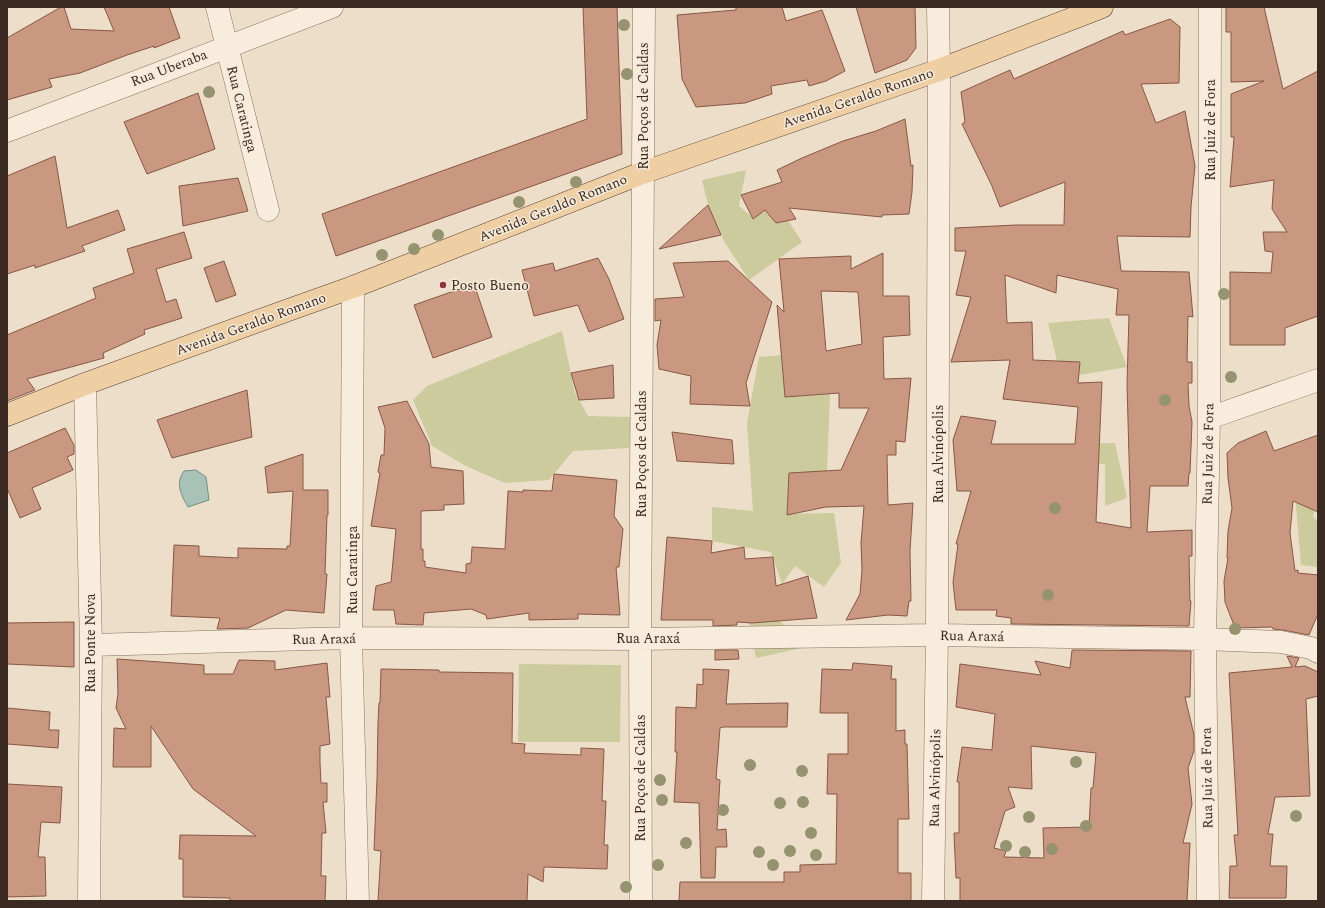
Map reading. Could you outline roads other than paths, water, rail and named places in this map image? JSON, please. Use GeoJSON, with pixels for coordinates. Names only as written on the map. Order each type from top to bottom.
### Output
{"type":"FeatureCollection","features":[{"type":"Feature","properties":{"kind":"main road","name":"Avenida Geraldo Romano"},"geometry":{"type":"LineString","coordinates":[[7,415],[85,384],[286,310],[354,288],[642,173],[939,70],[1102,7]]}},
{"type":"Feature","properties":{"kind":"street","name":"Rua Caratinga"},"geometry":{"type":"LineString","coordinates":[[217,7],[268,210]]}},
{"type":"Feature","properties":{"kind":"street","name":"Rua Uberaba"},"geometry":{"type":"LineString","coordinates":[[7,131],[332,7]]}},
{"type":"Feature","properties":{"kind":"street","name":"Rua Poços de Caldas"},"geometry":{"type":"LineString","coordinates":[[641,901],[640,638],[644,7]]}},
{"type":"Feature","properties":{"kind":"street","name":"Rua Alvinópolis"},"geometry":{"type":"LineString","coordinates":[[933,901],[937,635],[938,7]]}},
{"type":"Feature","properties":{"kind":"street","name":"Rua Juiz de Fora"},"geometry":{"type":"LineString","coordinates":[[1208,901],[1205,639],[1209,418],[1210,7]]}},
{"type":"Feature","properties":{"kind":"street","name":"Rua Caratinga"},"geometry":{"type":"LineString","coordinates":[[354,288],[351,638],[358,901]]}},
{"type":"Feature","properties":{"kind":"street"},"geometry":{"type":"LineString","coordinates":[[1209,418],[1318,380]]}},
{"type":"Feature","properties":{"kind":"street","name":"Rua Ponte Nova"},"geometry":{"type":"LineString","coordinates":[[85,384],[91,645],[89,901]]}},
{"type":"Feature","properties":{"kind":"street","name":"Rua Araxá"},"geometry":{"type":"LineString","coordinates":[[91,645],[351,638],[640,638],[937,635],[1205,639],[1281,642],[1310,648],[1318,652]]}},
{"type":"Feature","properties":{"kind":"place","name":"Posto Bueno"},"geometry":{"type":"Point","coordinates":[443,285]}}]}
